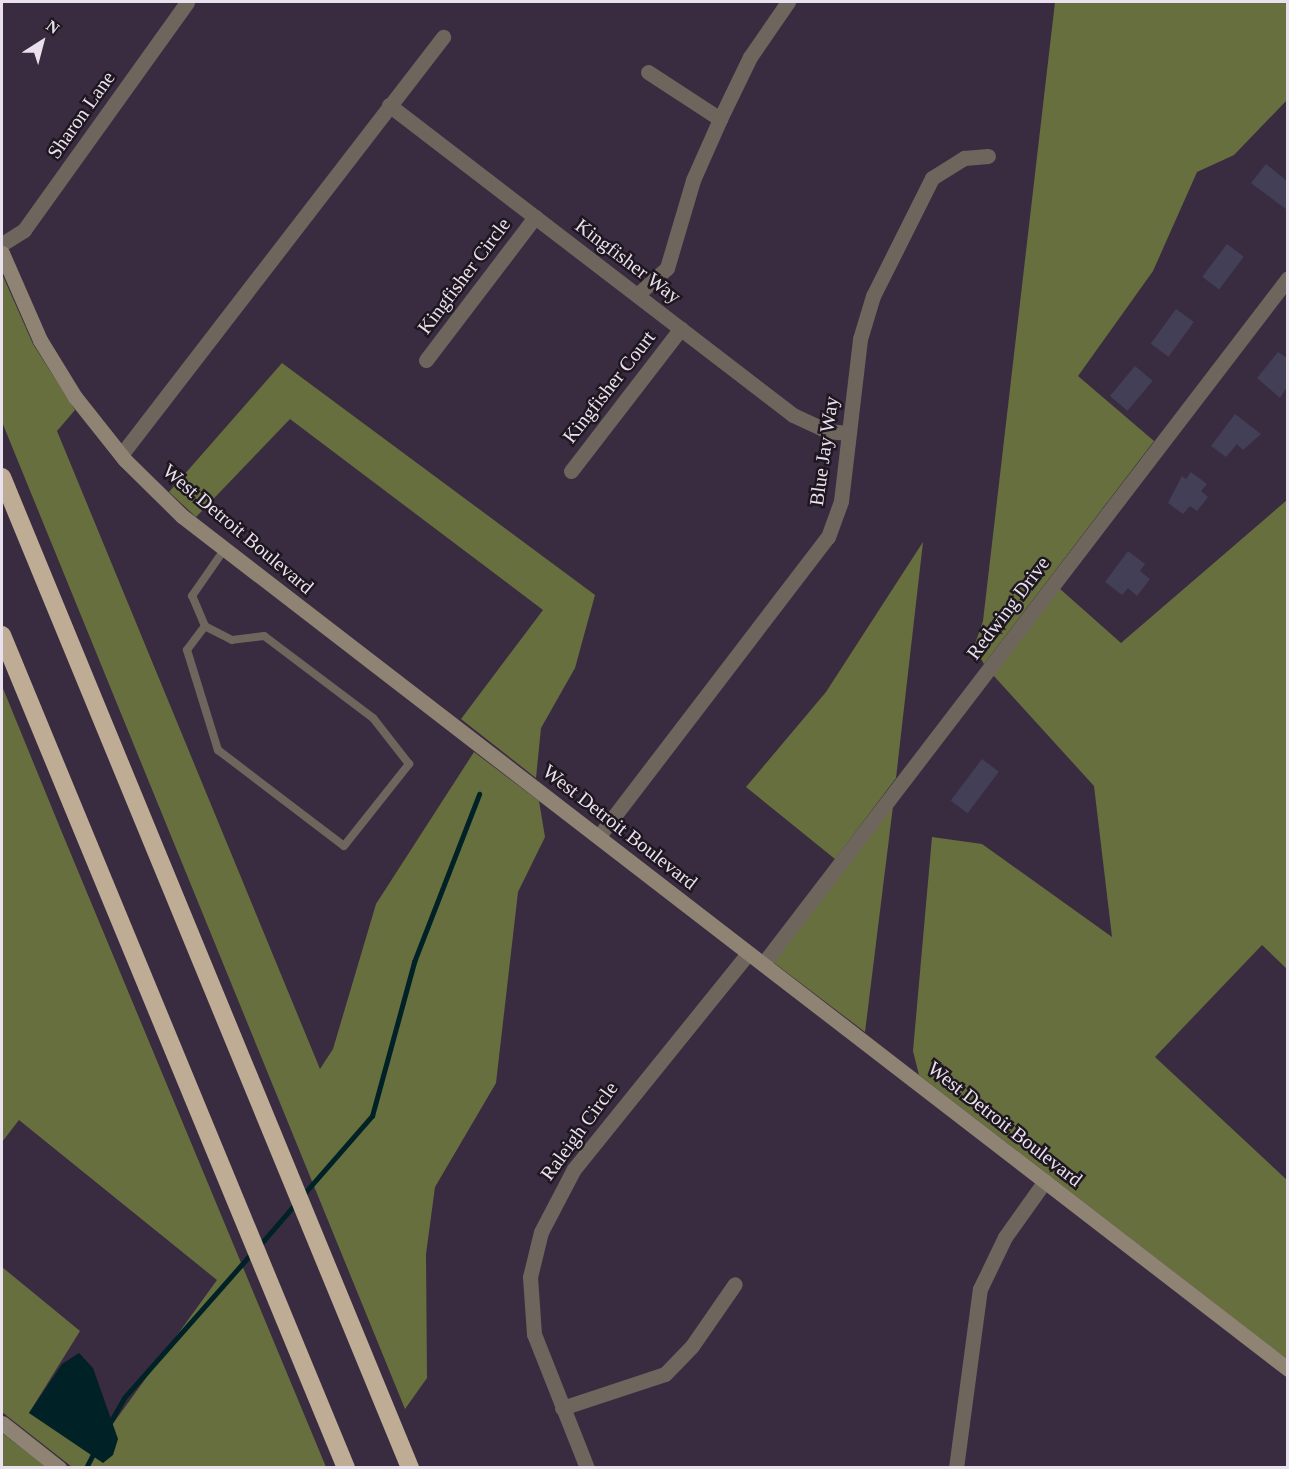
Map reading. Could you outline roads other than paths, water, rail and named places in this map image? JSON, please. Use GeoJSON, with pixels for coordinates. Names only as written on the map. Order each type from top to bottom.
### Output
{"type":"FeatureCollection","features":[{"type":"Feature","properties":{"kind":"highway"},"geometry":{"type":"LineString","coordinates":[[2,477],[410,1467]]}},
{"type":"Feature","properties":{"kind":"highway"},"geometry":{"type":"LineString","coordinates":[[2,635],[346,1467]]}},
{"type":"Feature","properties":{"kind":"street","name":"Sharon Lane"},"geometry":{"type":"LineString","coordinates":[[2,244],[24,230],[187,2]]}},
{"type":"Feature","properties":{"kind":"street"},"geometry":{"type":"LineString","coordinates":[[638,295],[659,279],[673,255],[693,180],[720,119],[750,57],[788,2]]}},
{"type":"Feature","properties":{"kind":"street"},"geometry":{"type":"LineString","coordinates":[[121,455],[442,36]]}},
{"type":"Feature","properties":{"kind":"street"},"geometry":{"type":"LineString","coordinates":[[648,72],[720,119]]}},
{"type":"Feature","properties":{"kind":"street","name":"Kingfisher Way"},"geometry":{"type":"LineString","coordinates":[[389,105],[793,415],[827,431],[849,433]]}},
{"type":"Feature","properties":{"kind":"street","name":"Blue Jay Way"},"geometry":{"type":"LineString","coordinates":[[599,836],[828,537],[841,501],[867,310],[925,188],[952,163],[988,156]]}},
{"type":"Feature","properties":{"kind":"street","name":"Kingfisher Circle"},"geometry":{"type":"LineString","coordinates":[[426,360],[535,217]]}},
{"type":"Feature","properties":{"kind":"street","name":"West Detroit Boulevard"},"geometry":{"type":"LineString","coordinates":[[2,253],[54,364],[121,455],[224,550],[599,836],[1287,1369]]}},
{"type":"Feature","properties":{"kind":"street","name":"Redwing Drive"},"geometry":{"type":"LineString","coordinates":[[763,964],[1287,278]]}},
{"type":"Feature","properties":{"kind":"street","name":"Kingfisher Court"},"geometry":{"type":"LineString","coordinates":[[571,471],[681,328]]}},
{"type":"Feature","properties":{"kind":"street","name":"Raleigh Circle"},"geometry":{"type":"LineString","coordinates":[[587,1467],[562,1408],[530,1306],[532,1266],[550,1210],[574,1169],[748,953]]}},
{"type":"Feature","properties":{"kind":"street"},"geometry":{"type":"LineString","coordinates":[[956,1467],[980,1289],[1005,1237],[1045,1181]]}},
{"type":"Feature","properties":{"kind":"street"},"geometry":{"type":"LineString","coordinates":[[562,1408],[665,1374],[692,1346],[735,1284]]}},
{"type":"Feature","properties":{"kind":"street"},"geometry":{"type":"LineString","coordinates":[[2,1423],[59,1467]]}},
{"type":"Feature","properties":{"kind":"lane"},"geometry":{"type":"LineString","coordinates":[[205,626],[186,650],[218,750],[344,846],[409,764],[373,718],[264,636],[232,640],[205,626],[192,596],[224,550]]}},
{"type":"Feature","properties":{"kind":"waterway"},"geometry":{"type":"LineString","coordinates":[[303,1195],[372,1116],[414,962],[479,794]]}},
{"type":"Feature","properties":{"kind":"waterway"},"geometry":{"type":"LineString","coordinates":[[260,1245],[296,1203]]}},
{"type":"Feature","properties":{"kind":"waterway"},"geometry":{"type":"LineString","coordinates":[[108,1426],[124,1398],[252,1253]]}},
{"type":"Feature","properties":{"kind":"waterway"},"geometry":{"type":"LineString","coordinates":[[86,1468],[94,1452]]}}]}
